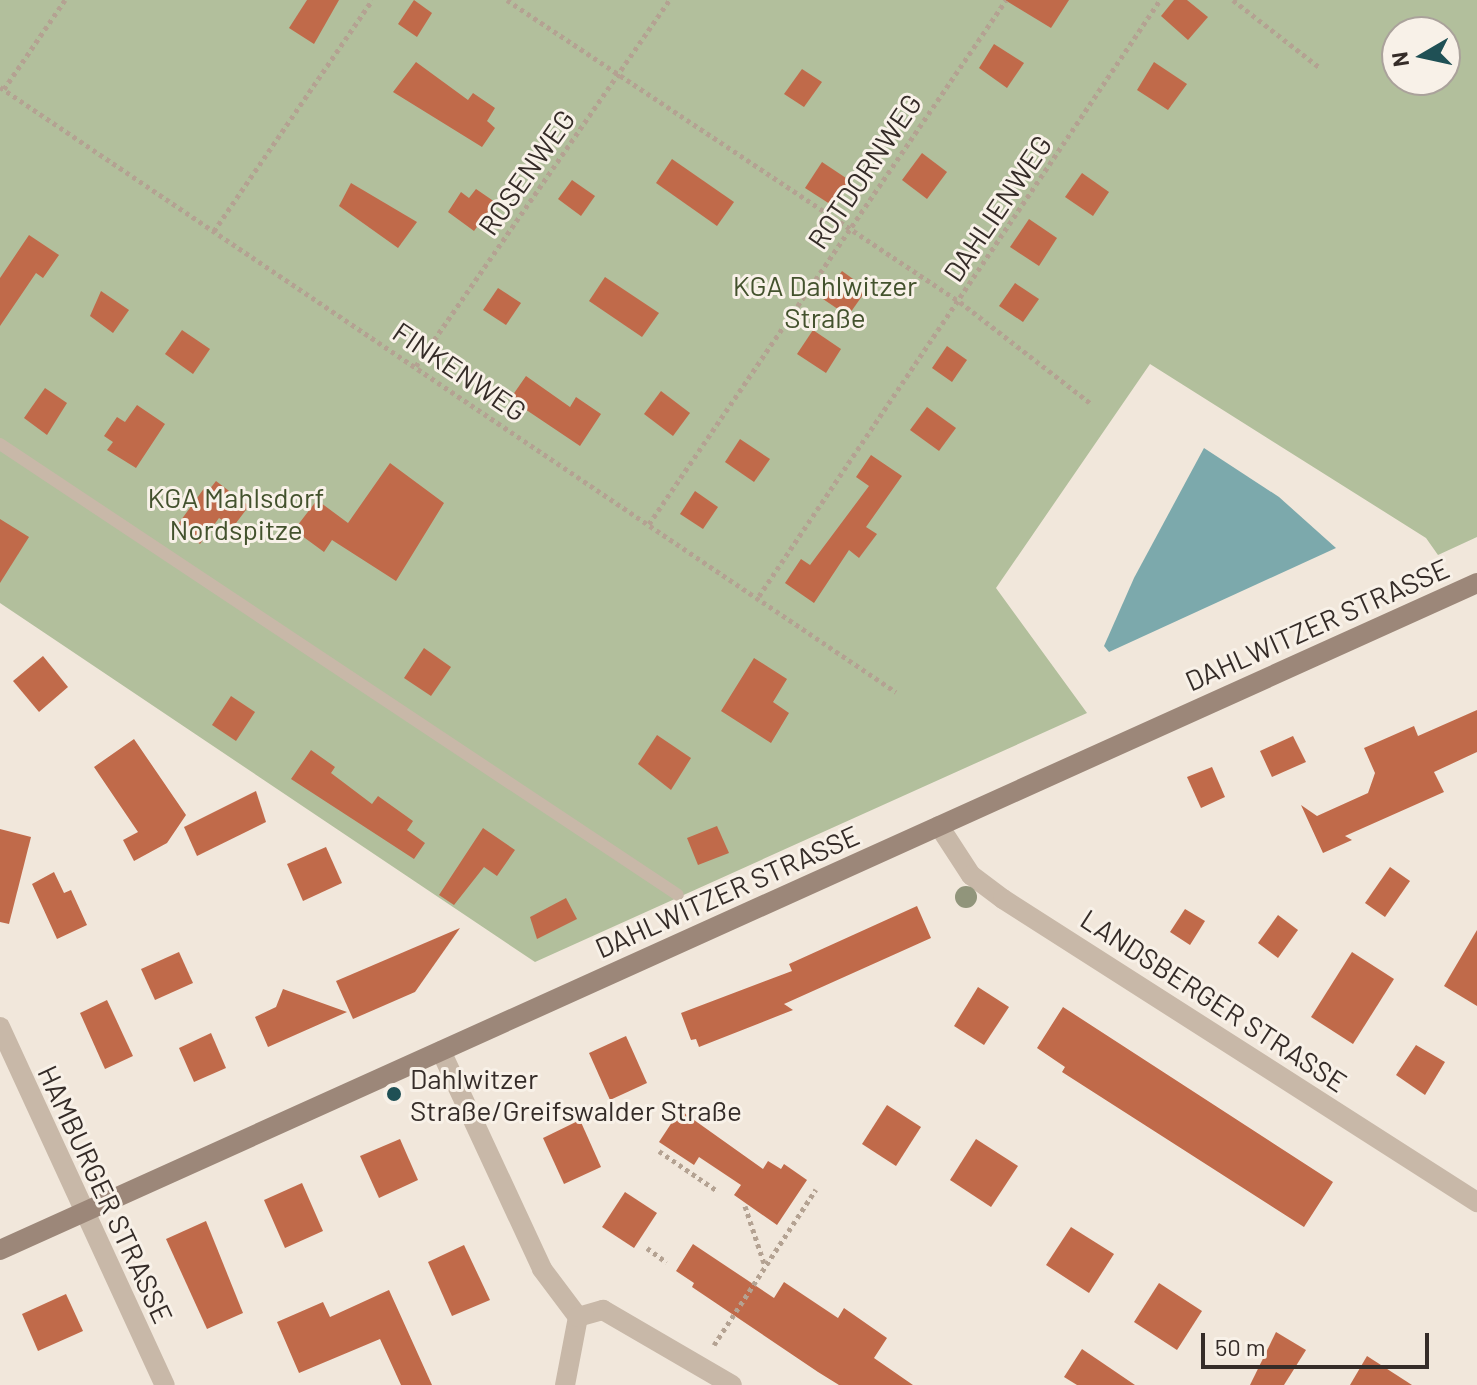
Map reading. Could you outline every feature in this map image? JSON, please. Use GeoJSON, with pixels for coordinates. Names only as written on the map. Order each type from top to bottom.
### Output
{"type":"FeatureCollection","features":[{"type":"Feature","properties":{"kind":"main road","name":"DAHLWITZER STRASSE"},"geometry":{"type":"LineString","coordinates":[[0,1250],[1477,583]]}},
{"type":"Feature","properties":{"kind":"street","name":"LANDSBERGER STRASSE"},"geometry":{"type":"LineString","coordinates":[[939,826],[971,875],[1003,899],[1477,1202]]}},
{"type":"Feature","properties":{"kind":"street","name":"HAMBURGER STRASSE"},"geometry":{"type":"LineString","coordinates":[[0,1027],[165,1385]]}},
{"type":"Feature","properties":{"kind":"street"},"geometry":{"type":"LineString","coordinates":[[441,1051],[542,1269],[578,1317],[565,1385]]}},
{"type":"Feature","properties":{"kind":"street"},"geometry":{"type":"LineString","coordinates":[[578,1317],[603,1310],[732,1385]]}},
{"type":"Feature","properties":{"kind":"lane"},"geometry":{"type":"LineString","coordinates":[[0,444],[678,895]]}},
{"type":"Feature","properties":{"kind":"path"},"geometry":{"type":"LineString","coordinates":[[2,88],[65,0]]}},
{"type":"Feature","properties":{"kind":"path"},"geometry":{"type":"LineString","coordinates":[[214,231],[372,0]]}},
{"type":"Feature","properties":{"kind":"path"},"geometry":{"type":"LineString","coordinates":[[507,0],[960,302],[1090,403]]}},
{"type":"Feature","properties":{"kind":"path","name":"ROSENWEG"},"geometry":{"type":"LineString","coordinates":[[416,366],[669,0]]}},
{"type":"Feature","properties":{"kind":"path","name":"ROTDORNWEG"},"geometry":{"type":"LineString","coordinates":[[649,524],[1006,0]]}},
{"type":"Feature","properties":{"kind":"path","name":"DAHLIENWEG"},"geometry":{"type":"LineString","coordinates":[[759,596],[960,302],[1160,0]]}},
{"type":"Feature","properties":{"kind":"path"},"geometry":{"type":"LineString","coordinates":[[1233,0],[1319,67]]}},
{"type":"Feature","properties":{"kind":"path","name":"FINKENWEG"},"geometry":{"type":"LineString","coordinates":[[2,88],[759,596],[896,692]]}},
{"type":"Feature","properties":{"kind":"path"},"geometry":{"type":"LineString","coordinates":[[659,1151],[716,1190]]}},
{"type":"Feature","properties":{"kind":"path"},"geometry":{"type":"LineString","coordinates":[[701,1365],[816,1189]]}},
{"type":"Feature","properties":{"kind":"path"},"geometry":{"type":"LineString","coordinates":[[745,1206],[766,1266]]}},
{"type":"Feature","properties":{"kind":"path"},"geometry":{"type":"LineString","coordinates":[[647,1248],[666,1262]]}},
{"type":"Feature","properties":{"kind":"green space","name":"KGA Dahlwitzer Straße"},"geometry":{"type":"Polygon","coordinates":[[[0,0],[1477,0],[1477,537],[1438,555],[1426,538],[1150,364],[996,588],[1087,713],[535,962],[0,603],[0,0]]]}},
{"type":"Feature","properties":{"kind":"water"},"geometry":{"type":"Polygon","coordinates":[[[1204,448],[1279,497],[1336,548],[1109,652],[1104,646],[1134,578],[1204,448]]]}},
{"type":"Feature","properties":{"kind":"building"},"geometry":{"type":"Polygon","coordinates":[[[307,0],[339,0],[314,44],[289,28],[307,0]]]}},
{"type":"Feature","properties":{"kind":"building"},"geometry":{"type":"Polygon","coordinates":[[[414,0],[432,13],[417,37],[398,24],[414,0]]]}},
{"type":"Feature","properties":{"kind":"building"},"geometry":{"type":"Polygon","coordinates":[[[1005,0],[1069,0],[1051,28],[1005,0]]]}},
{"type":"Feature","properties":{"kind":"building"},"geometry":{"type":"Polygon","coordinates":[[[1174,0],[1187,0],[1208,17],[1188,40],[1161,16],[1174,0]]]}},
{"type":"Feature","properties":{"kind":"building"},"geometry":{"type":"Polygon","coordinates":[[[994,44],[1024,63],[1007,88],[979,68],[994,44]]]}},
{"type":"Feature","properties":{"kind":"building"},"geometry":{"type":"Polygon","coordinates":[[[416,62],[468,100],[473,93],[495,108],[487,121],[495,128],[482,147],[393,92],[416,62]]]}},
{"type":"Feature","properties":{"kind":"building"},"geometry":{"type":"Polygon","coordinates":[[[1154,62],[1187,84],[1168,110],[1137,90],[1154,62]]]}},
{"type":"Feature","properties":{"kind":"building"},"geometry":{"type":"Polygon","coordinates":[[[802,69],[822,82],[804,107],[784,94],[802,69]]]}},
{"type":"Feature","properties":{"kind":"building"},"geometry":{"type":"Polygon","coordinates":[[[922,153],[947,172],[927,199],[902,180],[922,153]]]}},
{"type":"Feature","properties":{"kind":"building"},"geometry":{"type":"Polygon","coordinates":[[[672,159],[734,202],[717,226],[656,183],[672,159]]]}},
{"type":"Feature","properties":{"kind":"building"},"geometry":{"type":"Polygon","coordinates":[[[822,162],[849,180],[833,206],[805,188],[822,162]]]}},
{"type":"Feature","properties":{"kind":"building"},"geometry":{"type":"Polygon","coordinates":[[[1082,173],[1109,192],[1093,216],[1065,197],[1082,173]]]}},
{"type":"Feature","properties":{"kind":"building"},"geometry":{"type":"Polygon","coordinates":[[[572,180],[595,196],[581,216],[558,199],[572,180]]]}},
{"type":"Feature","properties":{"kind":"building"},"geometry":{"type":"Polygon","coordinates":[[[351,183],[417,222],[398,248],[339,206],[351,183]]]}},
{"type":"Feature","properties":{"kind":"building"},"geometry":{"type":"Polygon","coordinates":[[[476,189],[495,202],[474,231],[448,212],[461,192],[469,198],[476,189]]]}},
{"type":"Feature","properties":{"kind":"building"},"geometry":{"type":"Polygon","coordinates":[[[1029,219],[1057,238],[1039,266],[1010,247],[1029,219]]]}},
{"type":"Feature","properties":{"kind":"building"},"geometry":{"type":"Polygon","coordinates":[[[29,235],[59,255],[43,278],[36,273],[0,326],[0,278],[29,235]]]}},
{"type":"Feature","properties":{"kind":"building"},"geometry":{"type":"Polygon","coordinates":[[[842,271],[867,289],[848,316],[823,299],[842,271]]]}},
{"type":"Feature","properties":{"kind":"building"},"geometry":{"type":"Polygon","coordinates":[[[605,277],[659,313],[642,337],[589,301],[605,277]]]}},
{"type":"Feature","properties":{"kind":"building"},"geometry":{"type":"Polygon","coordinates":[[[1015,283],[1039,299],[1023,322],[999,306],[1015,283]]]}},
{"type":"Feature","properties":{"kind":"building"},"geometry":{"type":"Polygon","coordinates":[[[498,288],[521,303],[506,325],[483,310],[498,288]]]}},
{"type":"Feature","properties":{"kind":"building"},"geometry":{"type":"Polygon","coordinates":[[[101,291],[129,310],[113,333],[90,316],[101,291]]]}},
{"type":"Feature","properties":{"kind":"building"},"geometry":{"type":"Polygon","coordinates":[[[182,330],[210,349],[193,374],[165,354],[182,330]]]}},
{"type":"Feature","properties":{"kind":"building"},"geometry":{"type":"Polygon","coordinates":[[[813,330],[841,349],[826,373],[797,354],[813,330]]]}},
{"type":"Feature","properties":{"kind":"building"},"geometry":{"type":"Polygon","coordinates":[[[947,346],[967,360],[952,382],[932,368],[947,346]]]}},
{"type":"Feature","properties":{"kind":"building"},"geometry":{"type":"Polygon","coordinates":[[[526,376],[570,407],[576,397],[601,414],[580,446],[510,399],[526,376]]]}},
{"type":"Feature","properties":{"kind":"building"},"geometry":{"type":"Polygon","coordinates":[[[45,388],[67,403],[47,435],[24,418],[45,388]]]}},
{"type":"Feature","properties":{"kind":"building"},"geometry":{"type":"Polygon","coordinates":[[[661,391],[690,413],[673,436],[644,414],[661,391]]]}},
{"type":"Feature","properties":{"kind":"building"},"geometry":{"type":"Polygon","coordinates":[[[137,405],[165,424],[136,468],[107,450],[113,442],[104,436],[117,417],[125,422],[137,405]]]}},
{"type":"Feature","properties":{"kind":"building"},"geometry":{"type":"Polygon","coordinates":[[[927,407],[956,428],[939,451],[910,430],[927,407]]]}},
{"type":"Feature","properties":{"kind":"building"},"geometry":{"type":"Polygon","coordinates":[[[740,439],[770,459],[754,482],[725,462],[740,439]]]}},
{"type":"Feature","properties":{"kind":"building"},"geometry":{"type":"Polygon","coordinates":[[[871,455],[902,476],[866,527],[877,534],[859,558],[849,550],[814,603],[785,583],[801,559],[810,565],[869,486],[856,477],[871,455]]]}},
{"type":"Feature","properties":{"kind":"building"},"geometry":{"type":"Polygon","coordinates":[[[390,463],[444,503],[396,581],[332,540],[324,552],[294,530],[317,500],[348,523],[390,463]]]}},
{"type":"Feature","properties":{"kind":"building"},"geometry":{"type":"Polygon","coordinates":[[[216,481],[249,506],[233,527],[219,518],[200,544],[176,527],[205,487],[209,490],[216,481]]]}},
{"type":"Feature","properties":{"kind":"building"},"geometry":{"type":"Polygon","coordinates":[[[695,491],[718,507],[703,529],[680,514],[695,491]]]}},
{"type":"Feature","properties":{"kind":"building"},"geometry":{"type":"Polygon","coordinates":[[[0,519],[29,537],[0,583],[0,519]]]}},
{"type":"Feature","properties":{"kind":"building"},"geometry":{"type":"Polygon","coordinates":[[[424,648],[451,667],[431,696],[404,678],[424,648]]]}},
{"type":"Feature","properties":{"kind":"building"},"geometry":{"type":"Polygon","coordinates":[[[43,656],[68,687],[39,712],[13,681],[43,656]]]}},
{"type":"Feature","properties":{"kind":"building"},"geometry":{"type":"Polygon","coordinates":[[[754,658],[787,679],[773,702],[789,713],[771,743],[721,711],[754,658]]]}},
{"type":"Feature","properties":{"kind":"building"},"geometry":{"type":"Polygon","coordinates":[[[231,696],[255,712],[236,741],[212,725],[231,696]]]}},
{"type":"Feature","properties":{"kind":"building"},"geometry":{"type":"Polygon","coordinates":[[[1477,710],[1477,752],[1434,772],[1444,792],[1345,836],[1352,840],[1323,853],[1301,805],[1317,816],[1368,793],[1375,773],[1364,748],[1414,726],[1418,736],[1477,710]]]}},
{"type":"Feature","properties":{"kind":"building"},"geometry":{"type":"Polygon","coordinates":[[[657,735],[691,758],[671,790],[638,764],[657,735]]]}},
{"type":"Feature","properties":{"kind":"building"},"geometry":{"type":"Polygon","coordinates":[[[1293,736],[1306,762],[1272,777],[1260,751],[1293,736]]]}},
{"type":"Feature","properties":{"kind":"building"},"geometry":{"type":"Polygon","coordinates":[[[134,739],[186,815],[167,843],[134,861],[123,840],[138,832],[94,767],[134,739]]]}},
{"type":"Feature","properties":{"kind":"building"},"geometry":{"type":"Polygon","coordinates":[[[311,750],[335,767],[331,773],[372,804],[378,796],[413,821],[407,830],[425,843],[414,859],[291,779],[311,750]]]}},
{"type":"Feature","properties":{"kind":"building"},"geometry":{"type":"Polygon","coordinates":[[[1212,767],[1225,797],[1201,808],[1187,777],[1212,767]]]}},
{"type":"Feature","properties":{"kind":"building"},"geometry":{"type":"Polygon","coordinates":[[[256,791],[266,822],[197,856],[184,827],[256,791]]]}},
{"type":"Feature","properties":{"kind":"building"},"geometry":{"type":"Polygon","coordinates":[[[717,826],[729,853],[698,865],[687,838],[717,826]]]}},
{"type":"Feature","properties":{"kind":"building"},"geometry":{"type":"Polygon","coordinates":[[[483,828],[515,850],[497,876],[484,867],[454,905],[439,895],[483,828]]]}},
{"type":"Feature","properties":{"kind":"building"},"geometry":{"type":"Polygon","coordinates":[[[0,829],[31,837],[9,924],[0,922],[0,829]]]}},
{"type":"Feature","properties":{"kind":"building"},"geometry":{"type":"Polygon","coordinates":[[[326,847],[342,883],[303,901],[287,864],[326,847]]]}},
{"type":"Feature","properties":{"kind":"building"},"geometry":{"type":"Polygon","coordinates":[[[1390,867],[1410,881],[1385,917],[1365,903],[1390,867]]]}},
{"type":"Feature","properties":{"kind":"building"},"geometry":{"type":"Polygon","coordinates":[[[54,872],[64,893],[71,890],[87,925],[57,939],[32,884],[54,872]]]}},
{"type":"Feature","properties":{"kind":"building"},"geometry":{"type":"Polygon","coordinates":[[[566,898],[577,919],[537,939],[530,917],[566,898]]]}},
{"type":"Feature","properties":{"kind":"building"},"geometry":{"type":"Polygon","coordinates":[[[917,906],[931,938],[784,1004],[793,1010],[699,1047],[696,1039],[691,1040],[681,1013],[792,971],[789,964],[917,906]]]}},
{"type":"Feature","properties":{"kind":"building"},"geometry":{"type":"Polygon","coordinates":[[[1185,909],[1205,921],[1190,945],[1170,932],[1185,909]]]}},
{"type":"Feature","properties":{"kind":"building"},"geometry":{"type":"Polygon","coordinates":[[[1278,915],[1298,930],[1278,958],[1258,943],[1278,915]]]}},
{"type":"Feature","properties":{"kind":"building"},"geometry":{"type":"Polygon","coordinates":[[[460,928],[415,992],[353,1019],[336,981],[460,928]]]}},
{"type":"Feature","properties":{"kind":"building"},"geometry":{"type":"Polygon","coordinates":[[[1477,930],[1477,1006],[1444,986],[1477,930]]]}},
{"type":"Feature","properties":{"kind":"building"},"geometry":{"type":"Polygon","coordinates":[[[179,952],[193,983],[155,1000],[141,969],[179,952]]]}},
{"type":"Feature","properties":{"kind":"building"},"geometry":{"type":"Polygon","coordinates":[[[1352,952],[1394,979],[1353,1044],[1311,1017],[1352,952]]]}},
{"type":"Feature","properties":{"kind":"building"},"geometry":{"type":"Polygon","coordinates":[[[978,987],[1009,1007],[984,1045],[954,1026],[978,987]]]}},
{"type":"Feature","properties":{"kind":"building"},"geometry":{"type":"Polygon","coordinates":[[[283,989],[347,1012],[268,1047],[255,1017],[276,1007],[283,989]]]}},
{"type":"Feature","properties":{"kind":"building"},"geometry":{"type":"Polygon","coordinates":[[[107,1000],[133,1056],[105,1069],[80,1013],[107,1000]]]}},
{"type":"Feature","properties":{"kind":"building"},"geometry":{"type":"Polygon","coordinates":[[[1063,1007],[1333,1182],[1304,1227],[1062,1072],[1065,1067],[1037,1048],[1063,1007]]]}},
{"type":"Feature","properties":{"kind":"building"},"geometry":{"type":"Polygon","coordinates":[[[211,1033],[226,1068],[194,1082],[179,1048],[211,1033]]]}},
{"type":"Feature","properties":{"kind":"building"},"geometry":{"type":"Polygon","coordinates":[[[626,1036],[647,1083],[610,1100],[589,1053],[626,1036]]]}},
{"type":"Feature","properties":{"kind":"building"},"geometry":{"type":"Polygon","coordinates":[[[1416,1045],[1445,1062],[1425,1095],[1396,1075],[1416,1045]]]}},
{"type":"Feature","properties":{"kind":"building"},"geometry":{"type":"Polygon","coordinates":[[[887,1105],[921,1127],[896,1166],[862,1144],[887,1105]]]}},
{"type":"Feature","properties":{"kind":"building"},"geometry":{"type":"Polygon","coordinates":[[[680,1110],[763,1169],[768,1161],[781,1169],[784,1164],[807,1180],[777,1225],[734,1195],[741,1185],[699,1157],[694,1165],[659,1142],[680,1110]]]}},
{"type":"Feature","properties":{"kind":"building"},"geometry":{"type":"Polygon","coordinates":[[[580,1120],[601,1167],[564,1184],[543,1138],[580,1120]]]}},
{"type":"Feature","properties":{"kind":"building"},"geometry":{"type":"Polygon","coordinates":[[[400,1139],[418,1180],[379,1198],[360,1156],[400,1139]]]}},
{"type":"Feature","properties":{"kind":"building"},"geometry":{"type":"Polygon","coordinates":[[[976,1139],[1018,1166],[991,1207],[950,1180],[976,1139]]]}},
{"type":"Feature","properties":{"kind":"building"},"geometry":{"type":"Polygon","coordinates":[[[302,1183],[323,1231],[285,1248],[264,1200],[302,1183]]]}},
{"type":"Feature","properties":{"kind":"building"},"geometry":{"type":"Polygon","coordinates":[[[625,1192],[657,1213],[634,1248],[602,1227],[625,1192]]]}},
{"type":"Feature","properties":{"kind":"building"},"geometry":{"type":"Polygon","coordinates":[[[206,1221],[243,1313],[207,1329],[166,1239],[206,1221]]]}},
{"type":"Feature","properties":{"kind":"building"},"geometry":{"type":"Polygon","coordinates":[[[1071,1227],[1114,1254],[1089,1293],[1046,1265],[1071,1227]]]}},
{"type":"Feature","properties":{"kind":"building"},"geometry":{"type":"Polygon","coordinates":[[[693,1244],[774,1298],[784,1282],[838,1318],[844,1308],[887,1338],[874,1358],[913,1385],[839,1385],[818,1372],[692,1287],[694,1283],[676,1271],[693,1244]]]}},
{"type":"Feature","properties":{"kind":"building"},"geometry":{"type":"Polygon","coordinates":[[[464,1245],[490,1300],[452,1316],[428,1262],[464,1245]]]}},
{"type":"Feature","properties":{"kind":"building"},"geometry":{"type":"Polygon","coordinates":[[[1159,1283],[1202,1311],[1177,1350],[1134,1322],[1159,1283]]]}},
{"type":"Feature","properties":{"kind":"building"},"geometry":{"type":"Polygon","coordinates":[[[389,1290],[432,1385],[401,1385],[380,1339],[299,1373],[277,1322],[323,1302],[330,1317],[389,1290]]]}},
{"type":"Feature","properties":{"kind":"building"},"geometry":{"type":"Polygon","coordinates":[[[66,1294],[83,1331],[38,1351],[22,1314],[66,1294]]]}},
{"type":"Feature","properties":{"kind":"building"},"geometry":{"type":"Polygon","coordinates":[[[1276,1332],[1306,1350],[1284,1385],[1250,1385],[1276,1332]]]}},
{"type":"Feature","properties":{"kind":"building"},"geometry":{"type":"Polygon","coordinates":[[[1082,1349],[1135,1385],[1077,1385],[1064,1377],[1082,1349]]]}},
{"type":"Feature","properties":{"kind":"building"},"geometry":{"type":"Polygon","coordinates":[[[1367,1356],[1412,1385],[1350,1385],[1367,1356]]]}},
{"type":"Feature","properties":{"kind":"place","name":"Dahlwitzer Straße/Greifswalder Straße"},"geometry":{"type":"Point","coordinates":[394,1094]}},
{"type":"Feature","properties":{"kind":"park label","name":"KGA Mahlsdorf Nordspitze"},"geometry":{"type":"Point","coordinates":[236,513]}}]}
